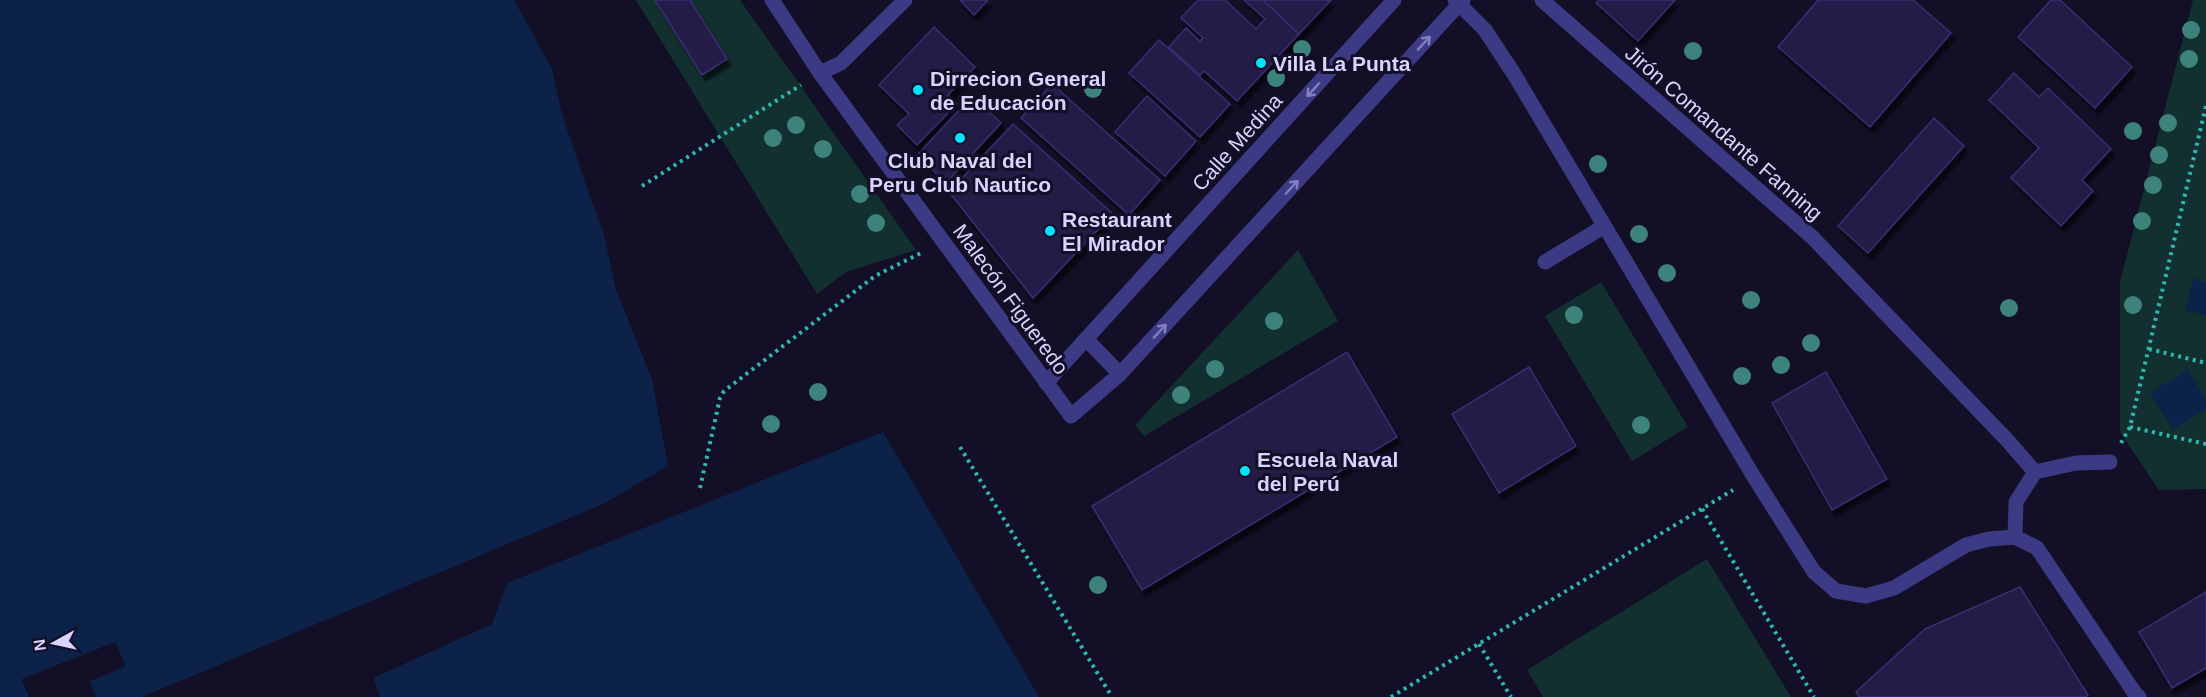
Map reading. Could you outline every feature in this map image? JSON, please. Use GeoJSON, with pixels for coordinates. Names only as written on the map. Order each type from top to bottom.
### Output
{"type":"FeatureCollection","features":[{"type":"Feature","properties":{"kind":"street","name":"Malecón Figueredo"},"geometry":{"type":"LineString","coordinates":[[772,0],[820,73],[1071,416],[1120,374]]}},
{"type":"Feature","properties":{"kind":"street"},"geometry":{"type":"LineString","coordinates":[[820,73],[841,63],[904,0]]}},
{"type":"Feature","properties":{"kind":"street","name":"Calle Medina"},"geometry":{"type":"LineString","coordinates":[[1046,383],[1394,0]]}},
{"type":"Feature","properties":{"kind":"street","name":"Jirón Comandante Fanning"},"geometry":{"type":"LineString","coordinates":[[1542,0],[1812,237],[2035,472]]}},
{"type":"Feature","properties":{"kind":"street"},"geometry":{"type":"LineString","coordinates":[[1086,339],[1120,374],[1459,1],[1485,30],[1514,74],[1603,227],[1814,572],[1836,591],[1866,596],[1894,588],[1966,545],[1989,539],[2015,537],[2037,548],[2139,697]]}},
{"type":"Feature","properties":{"kind":"street"},"geometry":{"type":"LineString","coordinates":[[1545,262],[1603,227]]}},
{"type":"Feature","properties":{"kind":"street"},"geometry":{"type":"LineString","coordinates":[[2015,537],[2016,502],[2035,472],[2076,464],[2110,462]]}},
{"type":"Feature","properties":{"kind":"path"},"geometry":{"type":"LineString","coordinates":[[642,186],[820,73]]}},
{"type":"Feature","properties":{"kind":"path"},"geometry":{"type":"LineString","coordinates":[[2110,462],[2130,427],[2206,106]]}},
{"type":"Feature","properties":{"kind":"path"},"geometry":{"type":"LineString","coordinates":[[700,488],[720,398],[724,391],[875,276],[943,243]]}},
{"type":"Feature","properties":{"kind":"path"},"geometry":{"type":"LineString","coordinates":[[2149,349],[2206,363]]}},
{"type":"Feature","properties":{"kind":"path"},"geometry":{"type":"LineString","coordinates":[[2130,427],[2206,444]]}},
{"type":"Feature","properties":{"kind":"path"},"geometry":{"type":"LineString","coordinates":[[960,447],[1112,697]]}},
{"type":"Feature","properties":{"kind":"path"},"geometry":{"type":"LineString","coordinates":[[1391,697],[1754,477]]}},
{"type":"Feature","properties":{"kind":"path"},"geometry":{"type":"LineString","coordinates":[[1701,509],[1814,697]]}},
{"type":"Feature","properties":{"kind":"path"},"geometry":{"type":"LineString","coordinates":[[1479,644],[1511,697]]}},
{"type":"Feature","properties":{"kind":"green space"},"geometry":{"type":"Polygon","coordinates":[[[636,0],[740,0],[916,250],[846,272],[817,294],[636,0]]]}},
{"type":"Feature","properties":{"kind":"green space"},"geometry":{"type":"Polygon","coordinates":[[[2193,0],[2206,0],[2206,489],[2159,490],[2120,432],[2120,282],[2193,0]]]}},
{"type":"Feature","properties":{"kind":"green space"},"geometry":{"type":"Polygon","coordinates":[[[1298,250],[1338,321],[1144,436],[1135,425],[1298,250]]]}},
{"type":"Feature","properties":{"kind":"green space"},"geometry":{"type":"Polygon","coordinates":[[[1601,282],[1688,427],[1632,461],[1545,316],[1601,282]]]}},
{"type":"Feature","properties":{"kind":"green space"},"geometry":{"type":"Polygon","coordinates":[[[1707,559],[1791,697],[1543,697],[1527,670],[1707,559]]]}},
{"type":"Feature","properties":{"kind":"water"},"geometry":{"type":"Polygon","coordinates":[[[0,0],[514,0],[552,69],[562,114],[604,234],[616,290],[652,379],[668,466],[603,504],[142,697],[96,697],[89,681],[126,666],[114,643],[22,680],[29,697],[0,697],[0,0]]]}},
{"type":"Feature","properties":{"kind":"water"},"geometry":{"type":"Polygon","coordinates":[[[2193,278],[2206,282],[2206,315],[2185,310],[2193,278]]]}},
{"type":"Feature","properties":{"kind":"water"},"geometry":{"type":"Polygon","coordinates":[[[2188,369],[2206,399],[2206,409],[2173,430],[2150,393],[2188,369]]]}},
{"type":"Feature","properties":{"kind":"water"},"geometry":{"type":"Polygon","coordinates":[[[883,432],[1039,697],[380,697],[373,678],[492,624],[507,583],[883,432]]]}},
{"type":"Feature","properties":{"kind":"pier"},"geometry":{"type":"Polygon","coordinates":[[[507,583],[492,624],[373,677],[380,697],[377,697],[371,675],[489,621],[503,585],[507,583]]]}},
{"type":"Feature","properties":{"kind":"pier"},"geometry":{"type":"Polygon","coordinates":[[[115,642],[126,666],[90,681],[96,697],[93,697],[86,680],[122,664],[113,646],[26,681],[32,697],[29,697],[22,679],[115,642]]]}},
{"type":"Feature","properties":{"kind":"building"},"geometry":{"type":"Polygon","coordinates":[[[655,0],[690,0],[727,59],[702,75],[655,0]]]}},
{"type":"Feature","properties":{"kind":"building"},"geometry":{"type":"Polygon","coordinates":[[[960,0],[988,0],[974,15],[960,0]]]}},
{"type":"Feature","properties":{"kind":"building"},"geometry":{"type":"Polygon","coordinates":[[[1198,0],[1225,0],[1256,29],[1265,19],[1244,0],[1263,0],[1299,34],[1237,101],[1204,71],[1200,75],[1169,47],[1186,28],[1200,41],[1203,38],[1181,18],[1198,0]]]}},
{"type":"Feature","properties":{"kind":"building"},"geometry":{"type":"Polygon","coordinates":[[[1263,0],[1331,0],[1299,34],[1263,0]]]}},
{"type":"Feature","properties":{"kind":"building"},"geometry":{"type":"Polygon","coordinates":[[[1599,0],[1675,0],[1638,41],[1596,3],[1599,0]]]}},
{"type":"Feature","properties":{"kind":"building"},"geometry":{"type":"Polygon","coordinates":[[[1818,0],[1913,0],[1951,33],[1870,127],[1778,47],[1818,0]]]}},
{"type":"Feature","properties":{"kind":"building"},"geometry":{"type":"Polygon","coordinates":[[[2051,0],[2060,0],[2132,67],[2095,108],[2018,37],[2051,0]]]}},
{"type":"Feature","properties":{"kind":"building","name":"Dirrecion General de Educación"},"geometry":{"type":"Polygon","coordinates":[[[934,27],[975,67],[948,95],[957,104],[917,145],[897,125],[909,114],[879,85],[934,27]]]}},
{"type":"Feature","properties":{"kind":"building"},"geometry":{"type":"Polygon","coordinates":[[[1159,40],[1230,104],[1200,137],[1129,73],[1159,40]]]}},
{"type":"Feature","properties":{"kind":"building"},"geometry":{"type":"Polygon","coordinates":[[[2014,73],[2039,97],[2048,88],[2111,149],[2082,180],[2093,191],[2061,226],[2011,178],[2039,148],[1989,100],[2014,73]]]}},
{"type":"Feature","properties":{"kind":"building"},"geometry":{"type":"Polygon","coordinates":[[[1052,84],[1160,180],[1129,215],[1021,118],[1052,84]]]}},
{"type":"Feature","properties":{"kind":"building","name":"Club Naval del Peru Club Nautico"},"geometry":{"type":"Polygon","coordinates":[[[972,96],[1001,123],[945,184],[919,153],[972,96]]]}},
{"type":"Feature","properties":{"kind":"building"},"geometry":{"type":"Polygon","coordinates":[[[1147,96],[1196,141],[1165,176],[1115,132],[1147,96]]]}},
{"type":"Feature","properties":{"kind":"building"},"geometry":{"type":"Polygon","coordinates":[[[1934,118],[1964,146],[1868,253],[1838,226],[1934,118]]]}},
{"type":"Feature","properties":{"kind":"building"},"geometry":{"type":"Polygon","coordinates":[[[1013,124],[1113,214],[1033,298],[949,192],[1013,124]]]}},
{"type":"Feature","properties":{"kind":"building","name":"Escuela Naval del Perú"},"geometry":{"type":"Polygon","coordinates":[[[1347,352],[1397,437],[1142,590],[1092,506],[1347,352]]]}},
{"type":"Feature","properties":{"kind":"building"},"geometry":{"type":"Polygon","coordinates":[[[1529,367],[1576,446],[1499,493],[1452,414],[1529,367]]]}},
{"type":"Feature","properties":{"kind":"building"},"geometry":{"type":"Polygon","coordinates":[[[1826,372],[1887,479],[1832,510],[1772,403],[1826,372]]]}},
{"type":"Feature","properties":{"kind":"building"},"geometry":{"type":"Polygon","coordinates":[[[2020,587],[2088,695],[2085,697],[1859,697],[1856,692],[1925,629],[2020,587]]]}},
{"type":"Feature","properties":{"kind":"building"},"geometry":{"type":"Polygon","coordinates":[[[2206,592],[2206,668],[2172,688],[2139,632],[2206,592]]]}},
{"type":"Feature","properties":{"kind":"place","name":"Villa La Punta"},"geometry":{"type":"Point","coordinates":[1261,63]}},
{"type":"Feature","properties":{"kind":"place","name":"Dirrecion General de Educación"},"geometry":{"type":"Point","coordinates":[918,90]}},
{"type":"Feature","properties":{"kind":"place","name":"Club Naval del Peru Club Nautico"},"geometry":{"type":"Point","coordinates":[960,138]}},
{"type":"Feature","properties":{"kind":"place","name":"Restaurant El Mirador"},"geometry":{"type":"Point","coordinates":[1050,231]}},
{"type":"Feature","properties":{"kind":"place","name":"Escuela Naval del Perú"},"geometry":{"type":"Point","coordinates":[1245,471]}}]}
